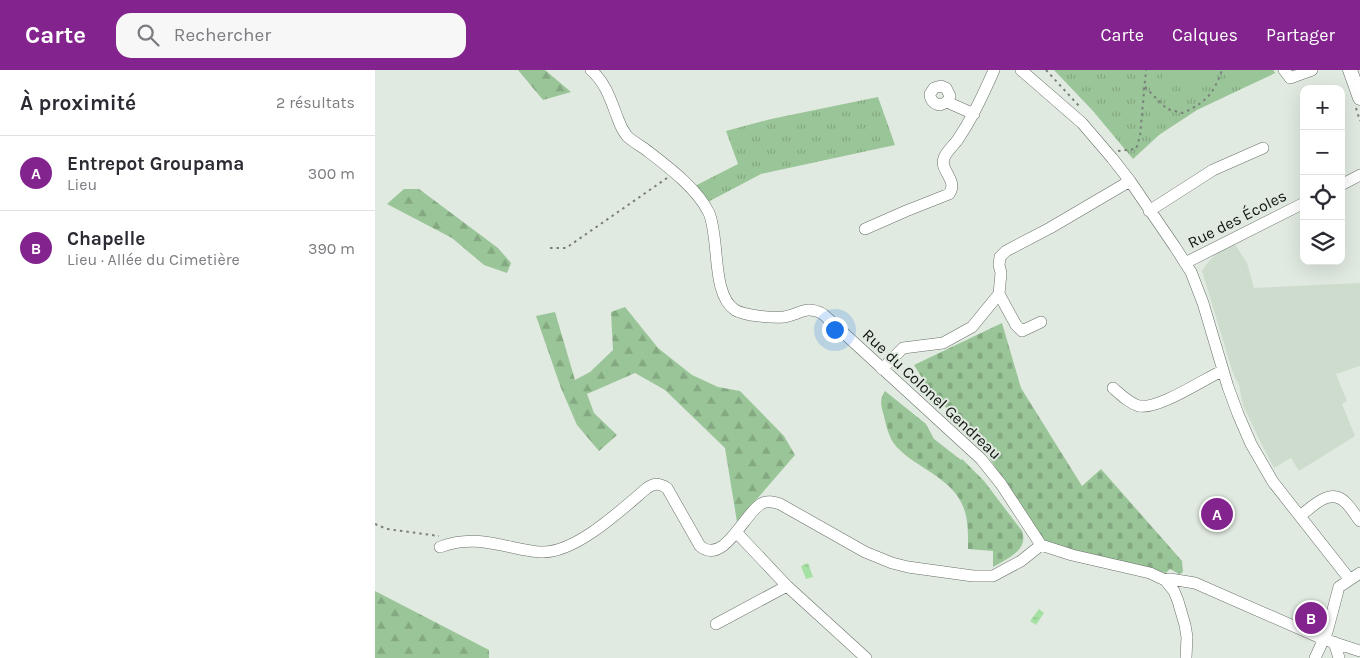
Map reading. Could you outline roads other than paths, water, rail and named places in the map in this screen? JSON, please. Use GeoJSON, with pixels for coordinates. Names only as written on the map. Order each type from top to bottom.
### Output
{"type":"FeatureCollection","features":[{"type":"Feature","properties":{"kind":"main road"},"geometry":{"type":"LineString","coordinates":[[1350,70],[1360,98]]}},
{"type":"Feature","properties":{"kind":"street","name":"Rue du Colonel Gendreau"},"geometry":{"type":"LineString","coordinates":[[591,70],[601,78],[625,135],[675,172],[703,203],[714,231],[719,277],[729,304],[736,310],[758,316],[785,317],[806,310],[817,311],[823,314],[981,459],[1001,484],[1041,545]]}},
{"type":"Feature","properties":{"kind":"street"},"geometry":{"type":"LineString","coordinates":[[865,229],[949,194],[953,184],[943,163],[944,157],[974,114],[994,70]]}},
{"type":"Feature","properties":{"kind":"street"},"geometry":{"type":"LineString","coordinates":[[1021,70],[1082,123],[1112,158],[1130,181],[1191,272],[1203,303],[1223,371],[1251,444],[1273,482],[1347,576],[1355,576]]}},
{"type":"Feature","properties":{"kind":"street"},"geometry":{"type":"LineString","coordinates":[[1285,70],[1290,78],[1312,70]]}},
{"type":"Feature","properties":{"kind":"street"},"geometry":{"type":"LineString","coordinates":[[947,102],[974,114]]}},
{"type":"Feature","properties":{"kind":"street"},"geometry":{"type":"LineString","coordinates":[[1149,210],[1213,170],[1263,148]]}},
{"type":"Feature","properties":{"kind":"street"},"geometry":{"type":"LineString","coordinates":[[1345,183],[1360,175]]}},
{"type":"Feature","properties":{"kind":"street"},"geometry":{"type":"LineString","coordinates":[[882,369],[903,348],[943,342],[972,327],[999,294],[1001,273],[999,265],[1000,258],[1005,251],[1050,228],[1130,181]]}},
{"type":"Feature","properties":{"kind":"street","name":"Rue des Écoles"},"geometry":{"type":"LineString","coordinates":[[1185,263],[1300,206]]}},
{"type":"Feature","properties":{"kind":"street"},"geometry":{"type":"LineString","coordinates":[[999,294],[1016,325],[1022,331],[1041,322]]}},
{"type":"Feature","properties":{"kind":"street"},"geometry":{"type":"LineString","coordinates":[[1113,388],[1127,400],[1137,405],[1145,406],[1171,398],[1223,371]]}},
{"type":"Feature","properties":{"kind":"street"},"geometry":{"type":"LineString","coordinates":[[443,542],[480,541],[542,552],[561,549],[583,538],[647,488],[656,484],[662,484],[671,492],[701,546],[709,551],[716,550],[737,533],[762,503],[774,502],[849,544],[892,563],[954,574],[983,577],[993,576],[1006,570],[1041,545],[1072,555],[1150,573],[1165,580],[1178,601],[1187,637],[1186,658]]}},
{"type":"Feature","properties":{"kind":"street"},"geometry":{"type":"LineString","coordinates":[[1300,516],[1324,498],[1332,496],[1344,500],[1360,521]]}},
{"type":"Feature","properties":{"kind":"street"},"geometry":{"type":"LineString","coordinates":[[737,533],[787,586],[866,658]]}},
{"type":"Feature","properties":{"kind":"street"},"geometry":{"type":"LineString","coordinates":[[1339,658],[1328,640],[1327,632],[1339,587],[1355,576]]}},
{"type":"Feature","properties":{"kind":"street"},"geometry":{"type":"LineString","coordinates":[[1165,580],[1195,583],[1328,640],[1360,650]]}},
{"type":"Feature","properties":{"kind":"street"},"geometry":{"type":"LineString","coordinates":[[716,624],[787,586]]}},
{"type":"Feature","properties":{"kind":"street"},"geometry":{"type":"LineString","coordinates":[[1315,658],[1328,640]]}},
{"type":"Feature","properties":{"kind":"water"},"geometry":{"type":"Polygon","coordinates":[[[808,563],[813,577],[806,579],[801,566],[808,563]]]}},
{"type":"Feature","properties":{"kind":"water"},"geometry":{"type":"Polygon","coordinates":[[[1039,609],[1044,613],[1036,625],[1030,621],[1039,609]]]}},
{"type":"Feature","properties":{"kind":"place","name":"Entrepot Groupama"},"geometry":{"type":"Point","coordinates":[1217,514]}},
{"type":"Feature","properties":{"kind":"place","name":"Chapelle"},"geometry":{"type":"Point","coordinates":[1311,618]}}]}
